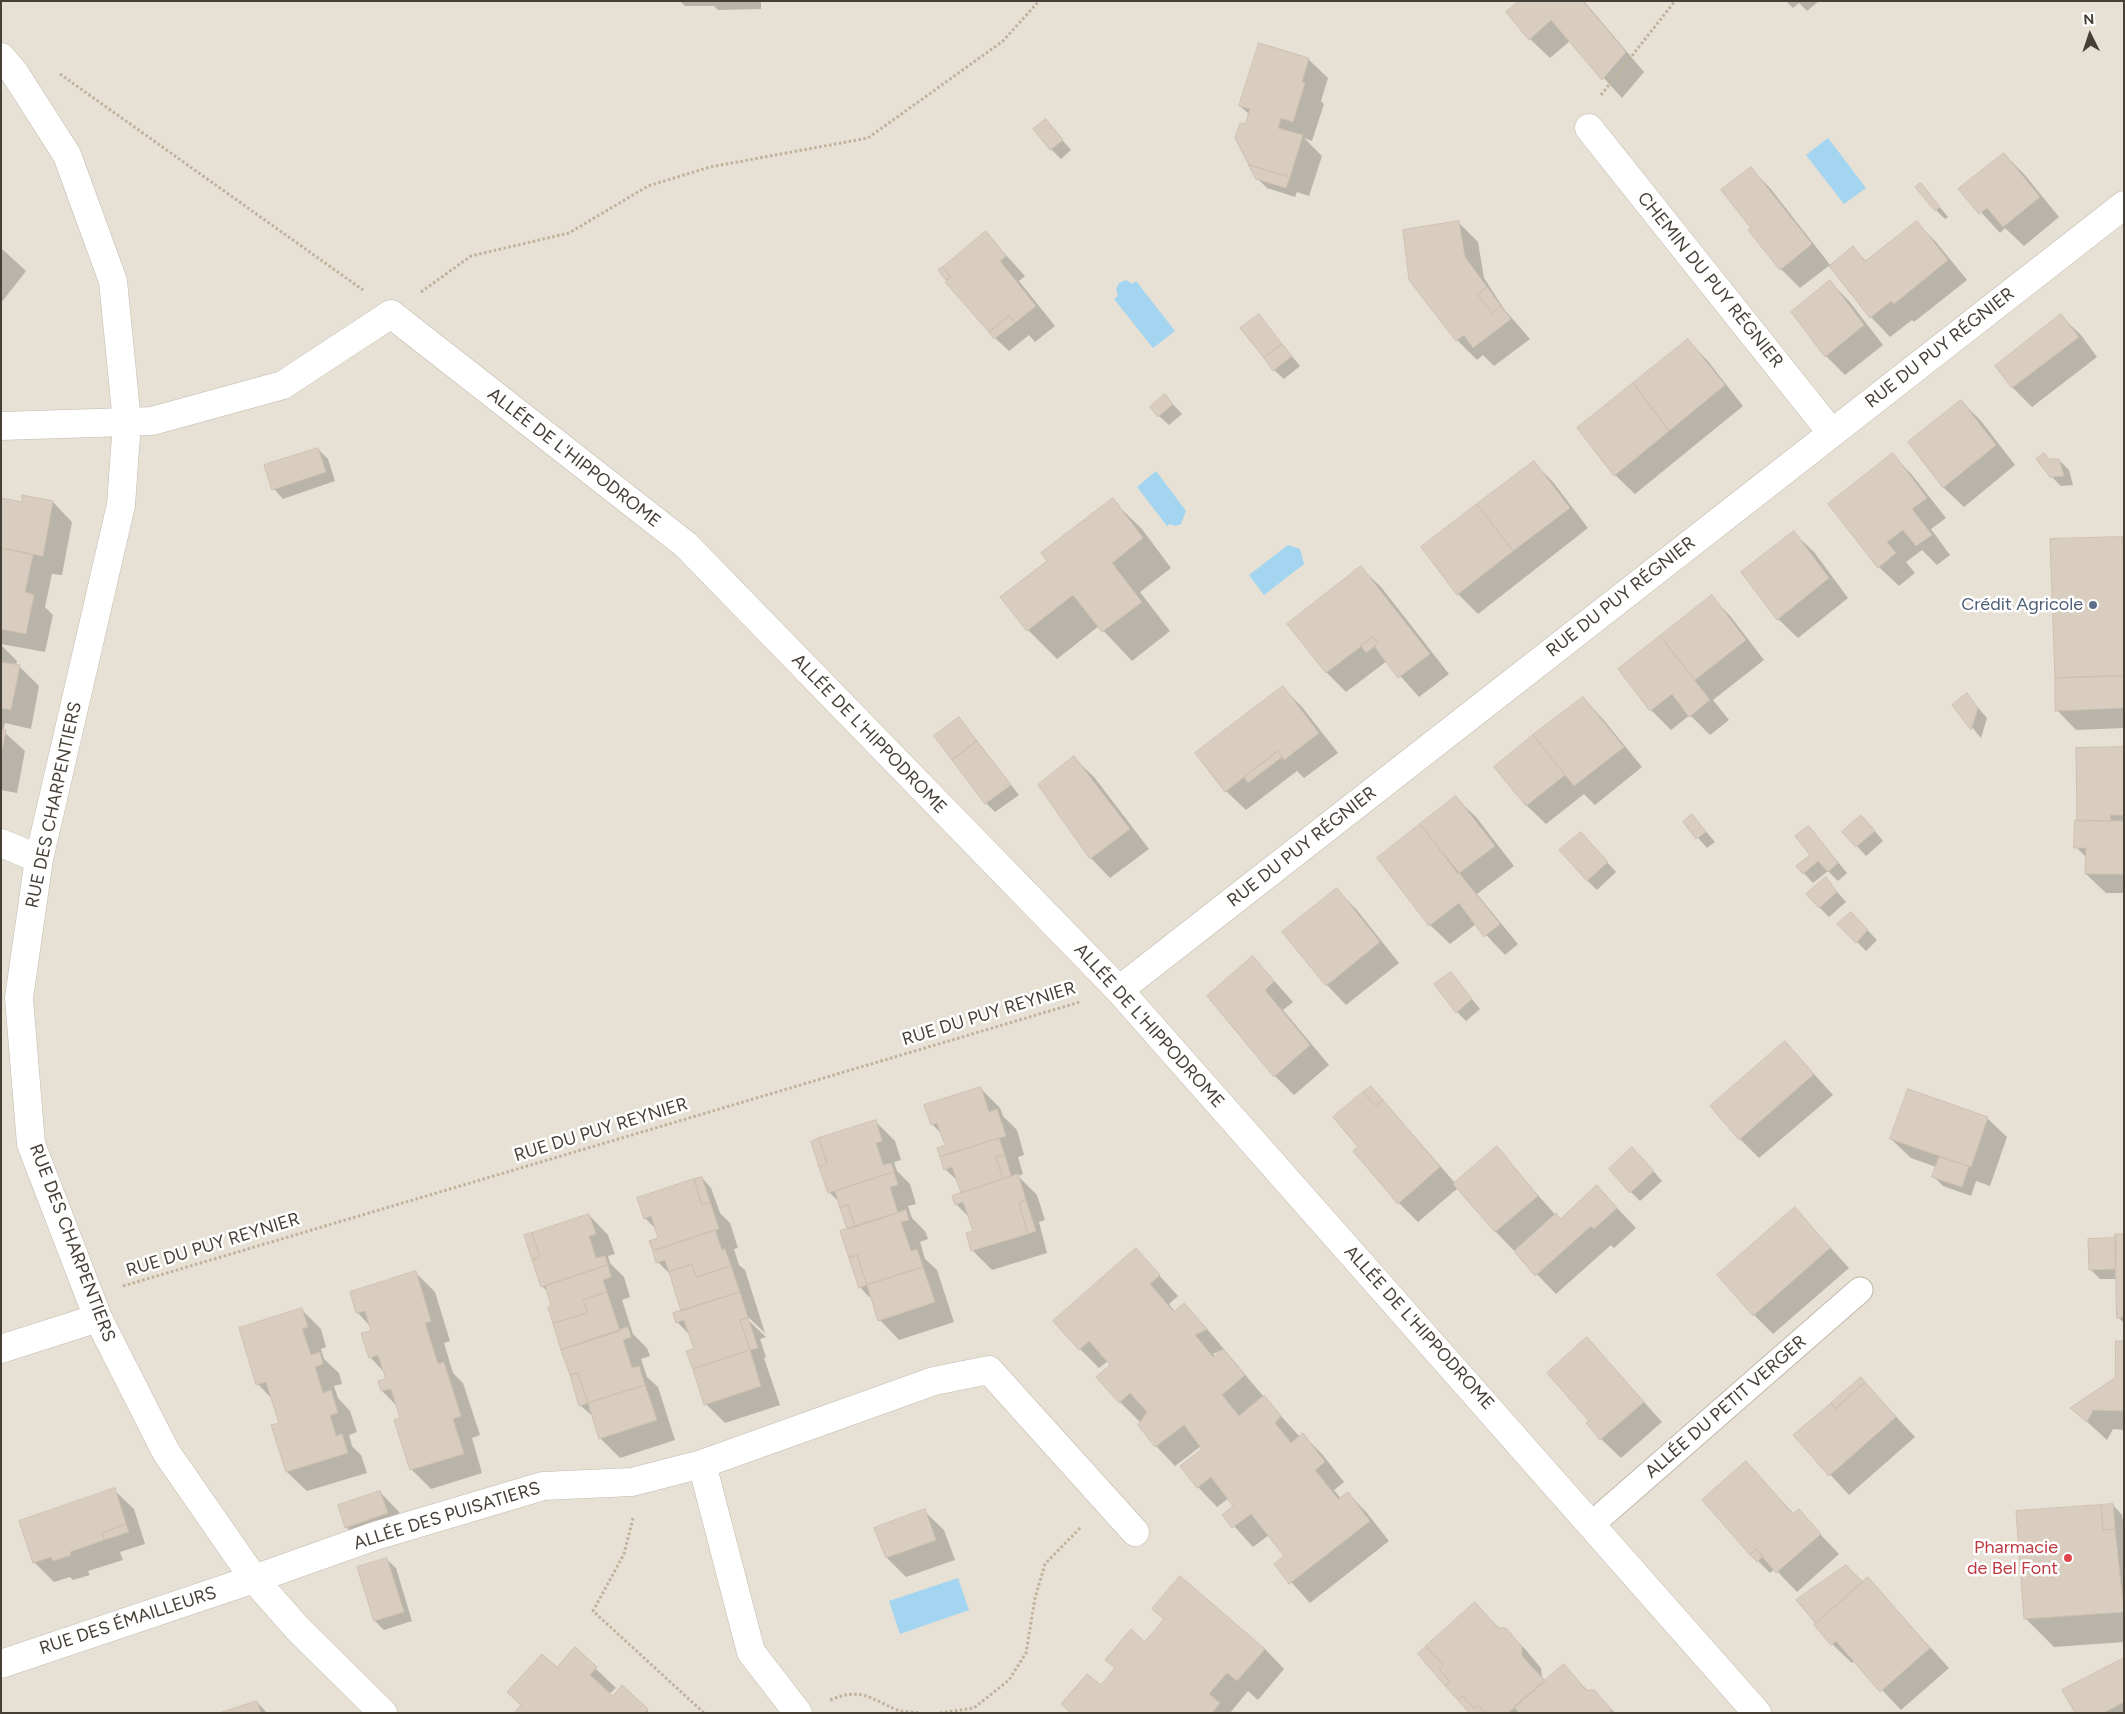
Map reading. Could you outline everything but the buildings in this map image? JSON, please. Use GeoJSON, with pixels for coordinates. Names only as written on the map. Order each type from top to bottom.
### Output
{"type":"FeatureCollection","features":[{"type":"Feature","properties":{"kind":"street"},"geometry":{"type":"LineString","coordinates":[[1,57],[14,72],[67,155],[113,281],[127,422]]}},
{"type":"Feature","properties":{"kind":"street","name":"CHEMIN DU PUY RÉGNIER"},"geometry":{"type":"LineString","coordinates":[[1588,128],[1831,432]]}},
{"type":"Feature","properties":{"kind":"street","name":"RUE DU PUY RÉGNIER"},"geometry":{"type":"LineString","coordinates":[[1119,990],[2124,205]]}},
{"type":"Feature","properties":{"kind":"street"},"geometry":{"type":"LineString","coordinates":[[1,426],[152,421],[283,386],[381,305]]}},
{"type":"Feature","properties":{"kind":"street","name":"ALLÉE DE L'HIPPODROME"},"geometry":{"type":"LineString","coordinates":[[381,305],[686,546],[1119,990],[1757,1713]]}},
{"type":"Feature","properties":{"kind":"street","name":"RUE DES CHARPENTIERS"},"geometry":{"type":"LineString","coordinates":[[127,422],[121,504],[39,859],[19,998],[32,1144],[94,1307],[166,1452],[254,1579],[298,1630],[383,1713]]}},
{"type":"Feature","properties":{"kind":"street"},"geometry":{"type":"LineString","coordinates":[[1,842],[39,859]]}},
{"type":"Feature","properties":{"kind":"street"},"geometry":{"type":"LineString","coordinates":[[1,1349],[94,1307]]}},
{"type":"Feature","properties":{"kind":"street","name":"ALLÉE DES PUISATIERS"},"geometry":{"type":"LineString","coordinates":[[254,1579],[376,1536],[543,1486],[632,1482],[702,1464],[934,1381],[989,1370],[1108,1502]]}},
{"type":"Feature","properties":{"kind":"street"},"geometry":{"type":"LineString","coordinates":[[702,1464],[750,1652],[798,1713]]}},
{"type":"Feature","properties":{"kind":"street"},"geometry":{"type":"LineString","coordinates":[[1108,1502],[1135,1532]]}},
{"type":"Feature","properties":{"kind":"street","name":"RUE DES ÉMAILLEURS"},"geometry":{"type":"LineString","coordinates":[[1,1664],[254,1579]]}},
{"type":"Feature","properties":{"kind":"lane","name":"ALLÉE DU PETIT VERGER"},"geometry":{"type":"LineString","coordinates":[[1592,1524],[1860,1290]]}},
{"type":"Feature","properties":{"kind":"path"},"geometry":{"type":"LineString","coordinates":[[58,72],[381,305],[471,256],[569,232],[648,186],[710,168],[868,138],[1003,41],[1039,1]]}},
{"type":"Feature","properties":{"kind":"path"},"geometry":{"type":"LineString","coordinates":[[1588,128],[1598,99],[1675,1]]}},
{"type":"Feature","properties":{"kind":"path","name":"RUE DU PUY REYNIER"},"geometry":{"type":"LineString","coordinates":[[94,1307],[1119,990]]}},
{"type":"Feature","properties":{"kind":"path"},"geometry":{"type":"LineString","coordinates":[[632,1482],[633,1514],[624,1554],[593,1611],[704,1713]]}},
{"type":"Feature","properties":{"kind":"path"},"geometry":{"type":"LineString","coordinates":[[940,1713],[974,1708],[1009,1680],[1026,1653],[1035,1598],[1045,1564],[1069,1537],[1108,1502]]}},
{"type":"Feature","properties":{"kind":"path"},"geometry":{"type":"LineString","coordinates":[[827,1702],[844,1694],[867,1695],[899,1711],[920,1713]]}},
{"type":"Feature","properties":{"kind":"shaded area"},"geometry":{"type":"Polygon","coordinates":[[[1,1],[2124,1],[2124,1713],[1,1713],[1,1]]]}},
{"type":"Feature","properties":{"kind":"water"},"geometry":{"type":"Polygon","coordinates":[[[1828,138],[1866,188],[1844,204],[1806,155],[1828,138]]]}},
{"type":"Feature","properties":{"kind":"water"},"geometry":{"type":"Polygon","coordinates":[[[1126,280],[1132,284],[1136,281],[1175,331],[1153,348],[1114,299],[1118,296],[1116,289],[1119,283],[1126,280]]]}},
{"type":"Feature","properties":{"kind":"water"},"geometry":{"type":"Polygon","coordinates":[[[1156,471],[1186,511],[1181,524],[1175,526],[1170,524],[1167,526],[1137,487],[1156,471]]]}},
{"type":"Feature","properties":{"kind":"water"},"geometry":{"type":"Polygon","coordinates":[[[1288,545],[1300,549],[1304,564],[1264,595],[1249,575],[1288,545]]]}},
{"type":"Feature","properties":{"kind":"water"},"geometry":{"type":"Polygon","coordinates":[[[958,1578],[969,1610],[900,1634],[889,1601],[958,1578]]]}},
{"type":"Feature","properties":{"kind":"place","name":"Crédit Agricole"},"geometry":{"type":"Point","coordinates":[2093,605]}},
{"type":"Feature","properties":{"kind":"place","name":"Pharmacie de Bel Font"},"geometry":{"type":"Point","coordinates":[2068,1558]}}]}
